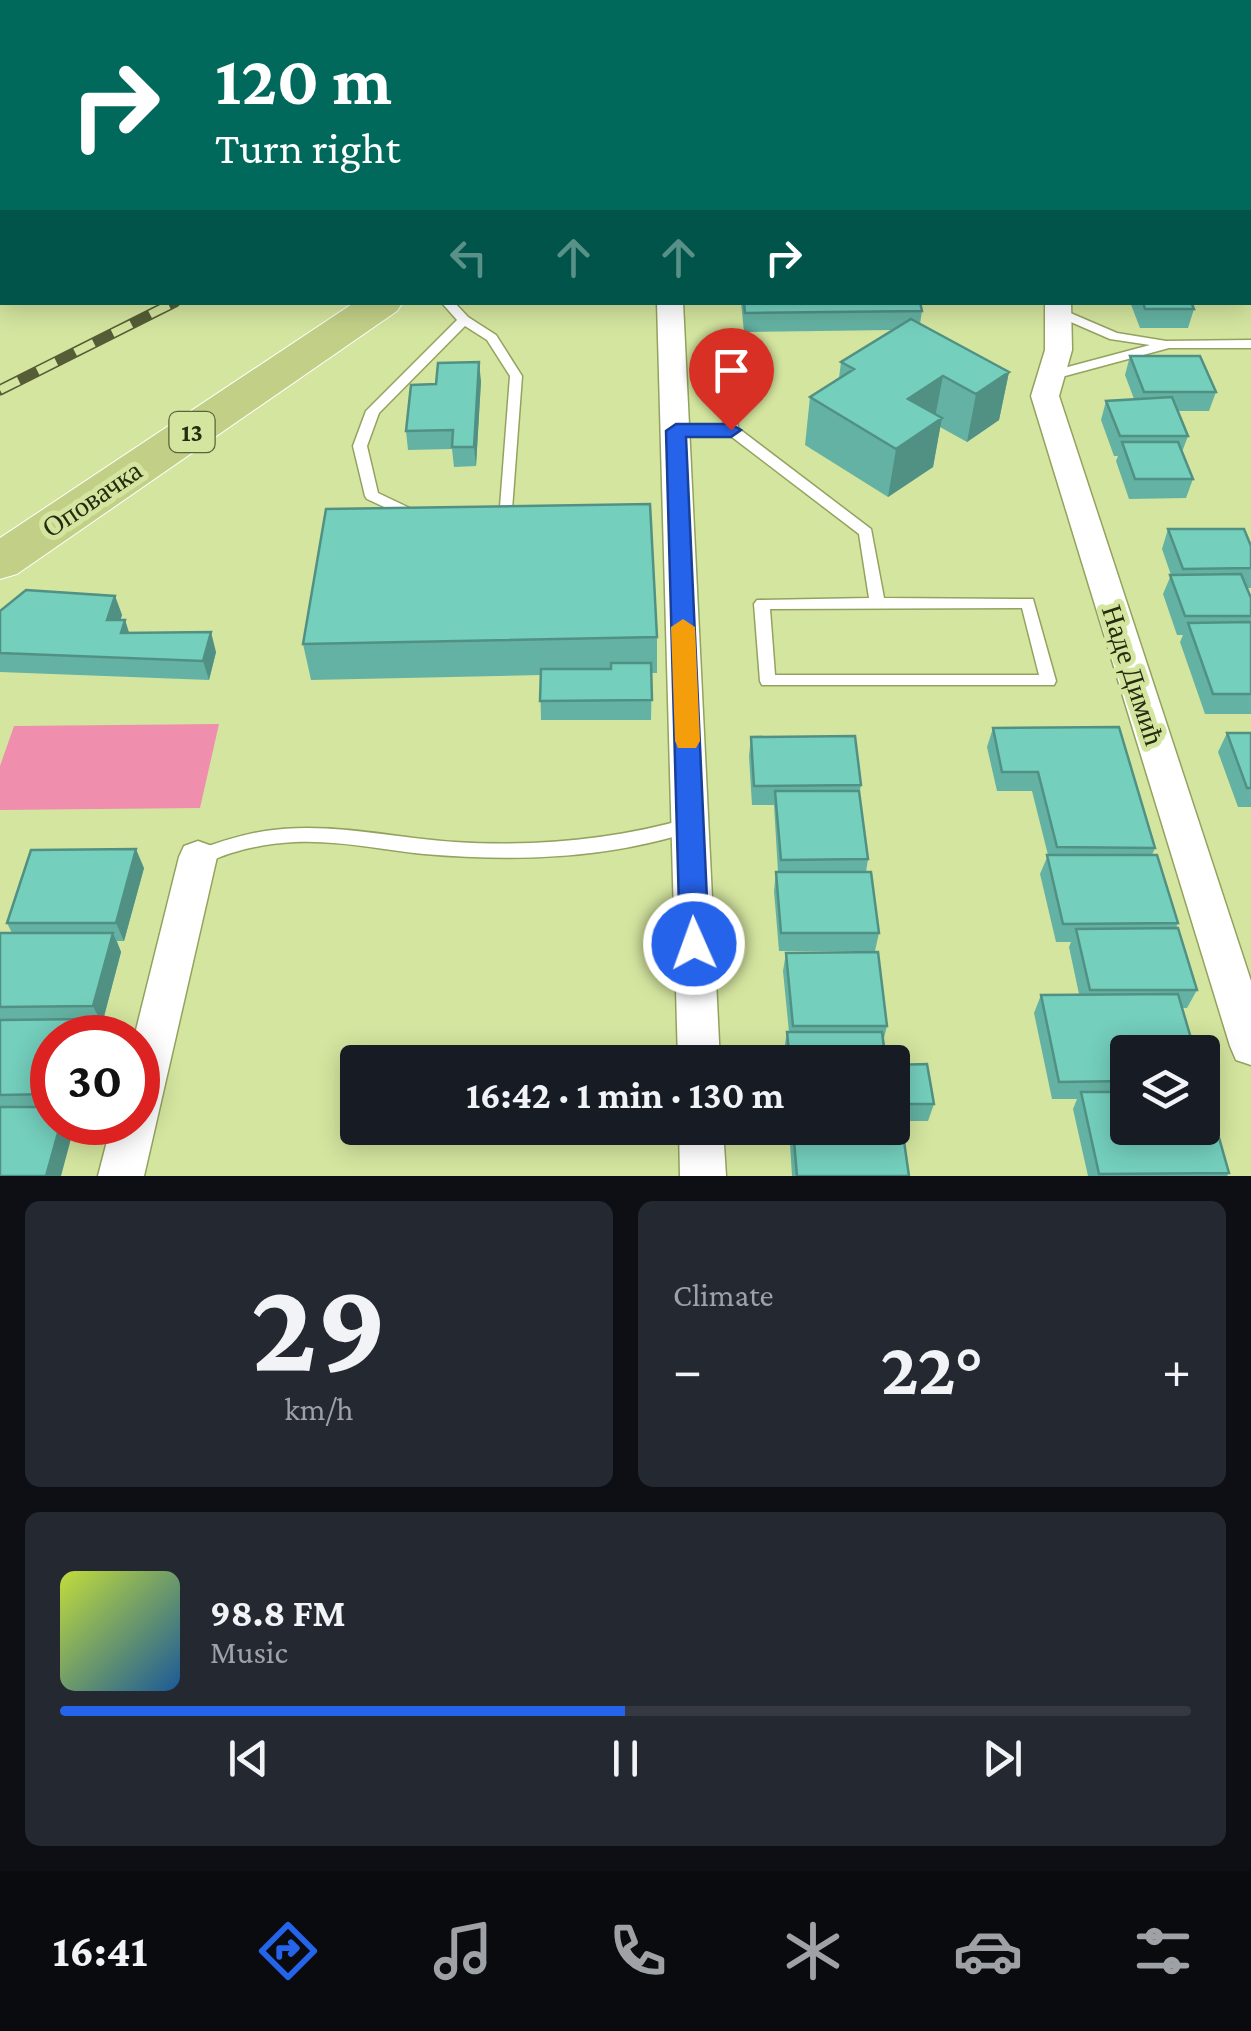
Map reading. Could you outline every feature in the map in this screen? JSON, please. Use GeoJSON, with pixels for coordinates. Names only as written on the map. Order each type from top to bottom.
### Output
{"type":"FeatureCollection","features":[{"type":"Feature","properties":{"kind":"main road","name":"Оповачка"},"geometry":{"type":"LineString","coordinates":[[0,562],[380,305]]}},
{"type":"Feature","properties":{"kind":"street"},"geometry":{"type":"LineString","coordinates":[[670,305],[676,431],[670,518],[690,825],[698,1045]]}},
{"type":"Feature","properties":{"kind":"street","name":"Наде Димић"},"geometry":{"type":"LineString","coordinates":[[1060,308],[1054,375],[1044,396],[1251,1046]]}},
{"type":"Feature","properties":{"kind":"street"},"geometry":{"type":"LineString","coordinates":[[160,1017],[198,857]]}},
{"type":"Feature","properties":{"kind":"street"},"geometry":{"type":"LineString","coordinates":[[122,1176],[129,1145]]}},
{"type":"Feature","properties":{"kind":"street"},"geometry":{"type":"LineString","coordinates":[[702,1145],[703,1176]]}},
{"type":"Feature","properties":{"kind":"lane"},"geometry":{"type":"LineString","coordinates":[[450,305],[464,320],[492,338],[516,376],[506,520]]}},
{"type":"Feature","properties":{"kind":"lane"},"geometry":{"type":"LineString","coordinates":[[1060,308],[1114,336],[1170,344],[1251,344]]}},
{"type":"Feature","properties":{"kind":"lane"},"geometry":{"type":"LineString","coordinates":[[433,518],[399,511],[372,496],[360,446],[374,410],[464,320]]}},
{"type":"Feature","properties":{"kind":"lane"},"geometry":{"type":"LineString","coordinates":[[724,338],[731,430]]}},
{"type":"Feature","properties":{"kind":"lane"},"geometry":{"type":"LineString","coordinates":[[1054,375],[1170,344]]}},
{"type":"Feature","properties":{"kind":"lane"},"geometry":{"type":"LineString","coordinates":[[676,431],[731,430],[866,532],[877,604]]}},
{"type":"Feature","properties":{"kind":"lane"},"geometry":{"type":"LineString","coordinates":[[488,521],[526,520]]}},
{"type":"Feature","properties":{"kind":"lane"},"geometry":{"type":"LineString","coordinates":[[762,604],[877,604],[1028,604],[1048,680],[768,681],[762,604]]}},
{"type":"Feature","properties":{"kind":"lane"},"geometry":{"type":"LineString","coordinates":[[198,857],[239,840],[285,834],[336,834],[397,844],[518,851],[618,844],[690,825]]}},
{"type":"Feature","properties":{"kind":"shaded area"},"geometry":{"type":"Polygon","coordinates":[[[219,724],[200,808],[0,810],[0,766],[14,726],[219,724]]]}},
{"type":"Feature","properties":{"kind":"building"},"geometry":{"type":"Polygon","coordinates":[[[744,305],[921,305],[922,311],[745,313],[744,305]]]}},
{"type":"Feature","properties":{"kind":"building"},"geometry":{"type":"Polygon","coordinates":[[[1144,305],[1192,305],[1194,309],[1145,309],[1144,305]]]}},
{"type":"Feature","properties":{"kind":"building"},"geometry":{"type":"Polygon","coordinates":[[[911,319],[1009,372],[976,394],[943,376],[908,399],[942,418],[896,449],[810,397],[854,369],[841,362],[911,319]]]}},
{"type":"Feature","properties":{"kind":"building"},"geometry":{"type":"Polygon","coordinates":[[[1130,356],[1200,356],[1216,392],[1144,392],[1130,356]]]}},
{"type":"Feature","properties":{"kind":"building"},"geometry":{"type":"Polygon","coordinates":[[[479,362],[474,447],[452,447],[453,430],[406,431],[411,385],[436,384],[438,363],[479,362]]]}},
{"type":"Feature","properties":{"kind":"building"},"geometry":{"type":"Polygon","coordinates":[[[1172,397],[1188,436],[1120,436],[1106,401],[1172,397]]]}},
{"type":"Feature","properties":{"kind":"building"},"geometry":{"type":"Polygon","coordinates":[[[1122,442],[1178,442],[1193,479],[1135,479],[1122,442]]]}},
{"type":"Feature","properties":{"kind":"building"},"geometry":{"type":"Polygon","coordinates":[[[650,504],[657,637],[303,644],[326,509],[650,504]]]}},
{"type":"Feature","properties":{"kind":"building"},"geometry":{"type":"Polygon","coordinates":[[[1168,529],[1244,529],[1251,546],[1251,568],[1183,569],[1168,529]]]}},
{"type":"Feature","properties":{"kind":"building"},"geometry":{"type":"Polygon","coordinates":[[[1241,574],[1251,598],[1251,616],[1185,616],[1170,575],[1241,574]]]}},
{"type":"Feature","properties":{"kind":"building"},"geometry":{"type":"Polygon","coordinates":[[[26,590],[115,596],[107,620],[125,620],[121,633],[211,632],[203,661],[0,653],[0,611],[26,590]]]}},
{"type":"Feature","properties":{"kind":"building"},"geometry":{"type":"Polygon","coordinates":[[[1251,622],[1251,694],[1213,694],[1188,623],[1251,622]]]}},
{"type":"Feature","properties":{"kind":"building"},"geometry":{"type":"Polygon","coordinates":[[[611,663],[651,663],[652,700],[540,701],[541,669],[611,669],[611,663]]]}},
{"type":"Feature","properties":{"kind":"building"},"geometry":{"type":"Polygon","coordinates":[[[1119,727],[1155,848],[1057,847],[1038,772],[1002,772],[993,728],[1119,727]]]}},
{"type":"Feature","properties":{"kind":"building"},"geometry":{"type":"Polygon","coordinates":[[[1227,733],[1251,733],[1251,788],[1247,788],[1227,733]]]}},
{"type":"Feature","properties":{"kind":"building"},"geometry":{"type":"Polygon","coordinates":[[[855,736],[861,785],[754,786],[751,737],[855,736]]]}},
{"type":"Feature","properties":{"kind":"building"},"geometry":{"type":"Polygon","coordinates":[[[775,791],[859,791],[868,859],[781,860],[775,791]]]}},
{"type":"Feature","properties":{"kind":"building"},"geometry":{"type":"Polygon","coordinates":[[[136,849],[116,923],[7,923],[31,850],[136,849]]]}},
{"type":"Feature","properties":{"kind":"building"},"geometry":{"type":"Polygon","coordinates":[[[1047,855],[1157,855],[1178,923],[1063,924],[1047,855]]]}},
{"type":"Feature","properties":{"kind":"building"},"geometry":{"type":"Polygon","coordinates":[[[776,872],[871,872],[879,933],[781,933],[776,872]]]}},
{"type":"Feature","properties":{"kind":"building"},"geometry":{"type":"Polygon","coordinates":[[[1178,928],[1197,990],[1090,990],[1076,929],[1178,928]]]}},
{"type":"Feature","properties":{"kind":"building"},"geometry":{"type":"Polygon","coordinates":[[[0,933],[113,933],[93,1006],[0,1007],[0,933]]]}},
{"type":"Feature","properties":{"kind":"building"},"geometry":{"type":"Polygon","coordinates":[[[878,952],[887,1026],[793,1026],[786,953],[878,952]]]}},
{"type":"Feature","properties":{"kind":"building"},"geometry":{"type":"Polygon","coordinates":[[[1178,994],[1190,1035],[1110,1035],[1110,1081],[1059,1082],[1041,995],[1178,994]]]}},
{"type":"Feature","properties":{"kind":"building"},"geometry":{"type":"Polygon","coordinates":[[[0,1020],[30,1020],[30,1094],[0,1095],[0,1020]]]}},
{"type":"Feature","properties":{"kind":"building"},"geometry":{"type":"Polygon","coordinates":[[[787,1032],[882,1032],[884,1045],[788,1045],[787,1032]]]}},
{"type":"Feature","properties":{"kind":"building"},"geometry":{"type":"Polygon","coordinates":[[[910,1064],[927,1064],[934,1104],[910,1104],[910,1064]]]}},
{"type":"Feature","properties":{"kind":"building"},"geometry":{"type":"Polygon","coordinates":[[[1081,1092],[1110,1092],[1110,1145],[1220,1145],[1220,1141],[1229,1173],[1099,1174],[1081,1092]]]}},
{"type":"Feature","properties":{"kind":"building"},"geometry":{"type":"Polygon","coordinates":[[[0,1107],[30,1107],[30,1145],[55,1145],[46,1176],[0,1176],[0,1107]]]}},
{"type":"Feature","properties":{"kind":"building"},"geometry":{"type":"Polygon","coordinates":[[[794,1145],[905,1145],[909,1176],[797,1176],[794,1145]]]}},
{"type":"Feature","properties":{"kind":"railway"},"geometry":{"type":"LineString","coordinates":[[0,390],[169,305]]}},
{"type":"Feature","properties":{"kind":"slow traffic"},"geometry":{"type":"LineString","coordinates":[[683,627],[687,741]]}},
{"type":"Feature","properties":{"kind":"route"},"geometry":{"type":"LineString","coordinates":[[694,944],[676,431],[731,430]]}}]}
